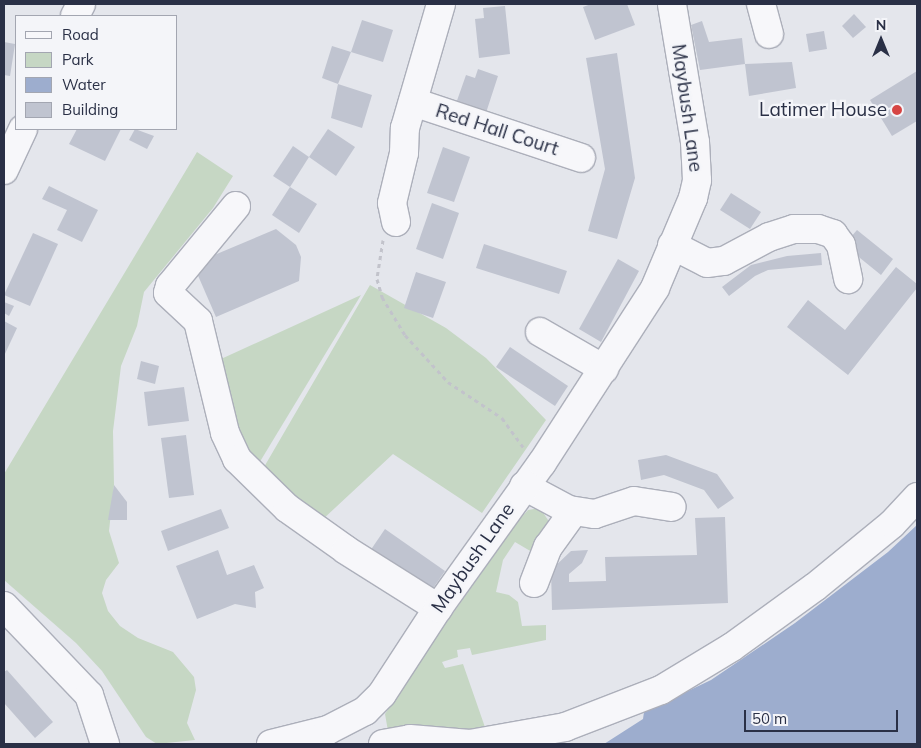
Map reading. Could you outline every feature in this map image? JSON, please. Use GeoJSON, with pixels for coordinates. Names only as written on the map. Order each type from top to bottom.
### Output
{"type":"FeatureCollection","features":[{"type":"Feature","properties":{"kind":"street"},"geometry":{"type":"LineString","coordinates":[[390,226],[392,203],[404,153],[405,128],[441,4]]}},
{"type":"Feature","properties":{"kind":"street","name":"Maybush Lane"},"geometry":{"type":"LineString","coordinates":[[271,744],[328,730],[365,711],[382,694],[438,608],[542,463],[655,288],[693,198],[697,180],[695,142],[672,4]]}},
{"type":"Feature","properties":{"kind":"street"},"geometry":{"type":"LineString","coordinates":[[761,4],[768,34]]}},
{"type":"Feature","properties":{"kind":"street","name":"Red Hall Court"},"geometry":{"type":"LineString","coordinates":[[413,102],[581,158]]}},
{"type":"Feature","properties":{"kind":"street"},"geometry":{"type":"LineString","coordinates":[[4,170],[23,130]]}},
{"type":"Feature","properties":{"kind":"street"},"geometry":{"type":"LineString","coordinates":[[236,206],[170,286],[168,293],[198,321],[225,433],[237,459],[286,508],[438,608]]}},
{"type":"Feature","properties":{"kind":"street"},"geometry":{"type":"LineString","coordinates":[[672,245],[707,263],[724,261],[768,237],[794,229],[818,229],[833,234],[841,245],[848,280]]}},
{"type":"Feature","properties":{"kind":"street"},"geometry":{"type":"LineString","coordinates":[[540,332],[604,369]]}},
{"type":"Feature","properties":{"kind":"street"},"geometry":{"type":"LineString","coordinates":[[524,486],[574,511],[595,514],[634,501],[672,507]]}},
{"type":"Feature","properties":{"kind":"street"},"geometry":{"type":"LineString","coordinates":[[383,744],[410,739],[470,744],[565,727],[661,690],[732,647],[815,587],[892,524],[917,496]]}},
{"type":"Feature","properties":{"kind":"street"},"geometry":{"type":"LineString","coordinates":[[534,583],[548,547],[574,511]]}},
{"type":"Feature","properties":{"kind":"street"},"geometry":{"type":"LineString","coordinates":[[4,606],[89,695],[105,744]]}},
{"type":"Feature","properties":{"kind":"path"},"geometry":{"type":"LineString","coordinates":[[390,226],[376,279],[382,297],[405,335],[448,382],[502,418],[526,450],[542,463]]}},
{"type":"Feature","properties":{"kind":"green space"},"geometry":{"type":"Polygon","coordinates":[[[197,152],[233,176],[213,208],[144,292],[137,326],[121,366],[113,431],[114,485],[109,531],[119,563],[106,580],[102,593],[108,611],[120,626],[138,638],[173,652],[194,677],[196,690],[187,723],[195,740],[157,744],[146,737],[102,671],[76,643],[4,580],[4,474],[197,152]]]}},
{"type":"Feature","properties":{"kind":"green space"},"geometry":{"type":"Polygon","coordinates":[[[370,285],[446,328],[486,358],[546,420],[482,513],[393,454],[307,534],[250,491],[370,285]]]}},
{"type":"Feature","properties":{"kind":"green space"},"geometry":{"type":"Polygon","coordinates":[[[361,295],[247,483],[221,359],[361,295]]]}},
{"type":"Feature","properties":{"kind":"green space"},"geometry":{"type":"Polygon","coordinates":[[[540,508],[550,523],[532,552],[515,542],[503,560],[496,592],[509,595],[518,602],[522,626],[546,625],[546,640],[472,655],[470,648],[457,650],[458,657],[442,662],[445,668],[463,664],[487,733],[388,731],[385,714],[439,633],[519,520],[528,510],[540,508]]]}},
{"type":"Feature","properties":{"kind":"water"},"geometry":{"type":"Polygon","coordinates":[[[917,525],[917,744],[604,744],[643,719],[644,712],[711,680],[795,623],[888,552],[917,525]]]}},
{"type":"Feature","properties":{"kind":"building"},"geometry":{"type":"Polygon","coordinates":[[[591,4],[627,4],[635,25],[595,40],[583,7],[591,4]]]}},
{"type":"Feature","properties":{"kind":"building"},"geometry":{"type":"Polygon","coordinates":[[[505,6],[510,54],[479,58],[475,19],[484,18],[483,8],[505,6]]]}},
{"type":"Feature","properties":{"kind":"building"},"geometry":{"type":"Polygon","coordinates":[[[854,14],[866,27],[853,38],[842,26],[854,14]]]}},
{"type":"Feature","properties":{"kind":"building"},"geometry":{"type":"Polygon","coordinates":[[[362,20],[393,30],[383,62],[351,52],[362,20]]]}},
{"type":"Feature","properties":{"kind":"building"},"geometry":{"type":"Polygon","coordinates":[[[702,21],[709,42],[742,38],[745,64],[700,70],[691,25],[702,21]]]}},
{"type":"Feature","properties":{"kind":"building"},"geometry":{"type":"Polygon","coordinates":[[[824,31],[827,49],[809,52],[806,34],[824,31]]]}},
{"type":"Feature","properties":{"kind":"building"},"geometry":{"type":"Polygon","coordinates":[[[4,42],[15,44],[10,76],[4,75],[4,42]]]}},
{"type":"Feature","properties":{"kind":"building"},"geometry":{"type":"Polygon","coordinates":[[[332,46],[351,52],[338,84],[322,78],[332,46]]]}},
{"type":"Feature","properties":{"kind":"building"},"geometry":{"type":"Polygon","coordinates":[[[617,53],[635,178],[617,239],[588,231],[605,169],[586,58],[617,53]]]}},
{"type":"Feature","properties":{"kind":"building"},"geometry":{"type":"Polygon","coordinates":[[[792,62],[796,88],[749,96],[745,64],[792,62]]]}},
{"type":"Feature","properties":{"kind":"building"},"geometry":{"type":"Polygon","coordinates":[[[478,69],[498,76],[483,122],[453,112],[466,75],[475,78],[478,69]]]}},
{"type":"Feature","properties":{"kind":"building","name":"Latimer House"},"geometry":{"type":"Polygon","coordinates":[[[917,71],[917,121],[892,136],[870,100],[917,71]]]}},
{"type":"Feature","properties":{"kind":"building"},"geometry":{"type":"Polygon","coordinates":[[[338,84],[372,95],[362,128],[331,118],[338,84]]]}},
{"type":"Feature","properties":{"kind":"building"},"geometry":{"type":"Polygon","coordinates":[[[328,129],[355,147],[336,176],[309,157],[328,129]]]}},
{"type":"Feature","properties":{"kind":"building"},"geometry":{"type":"Polygon","coordinates":[[[76,130],[120,130],[105,161],[69,144],[76,130]]]}},
{"type":"Feature","properties":{"kind":"building"},"geometry":{"type":"Polygon","coordinates":[[[134,130],[154,136],[147,149],[129,140],[134,130]]]}},
{"type":"Feature","properties":{"kind":"building"},"geometry":{"type":"Polygon","coordinates":[[[293,146],[309,157],[290,187],[273,176],[293,146]]]}},
{"type":"Feature","properties":{"kind":"building"},"geometry":{"type":"Polygon","coordinates":[[[443,147],[470,157],[454,202],[427,193],[443,147]]]}},
{"type":"Feature","properties":{"kind":"building"},"geometry":{"type":"Polygon","coordinates":[[[49,186],[98,210],[82,242],[57,230],[67,210],[42,199],[49,186]]]}},
{"type":"Feature","properties":{"kind":"building"},"geometry":{"type":"Polygon","coordinates":[[[290,187],[317,204],[299,233],[272,215],[290,187]]]}},
{"type":"Feature","properties":{"kind":"building"},"geometry":{"type":"Polygon","coordinates":[[[731,193],[761,212],[750,229],[720,210],[731,193]]]}},
{"type":"Feature","properties":{"kind":"building"},"geometry":{"type":"Polygon","coordinates":[[[432,203],[459,213],[443,259],[416,249],[432,203]]]}},
{"type":"Feature","properties":{"kind":"building"},"geometry":{"type":"Polygon","coordinates":[[[276,229],[296,245],[301,257],[299,281],[216,317],[193,264],[276,229]]]}},
{"type":"Feature","properties":{"kind":"building"},"geometry":{"type":"Polygon","coordinates":[[[857,230],[893,259],[881,275],[844,245],[857,230]]]}},
{"type":"Feature","properties":{"kind":"building"},"geometry":{"type":"Polygon","coordinates":[[[33,233],[58,244],[30,306],[4,295],[33,233]]]}},
{"type":"Feature","properties":{"kind":"building"},"geometry":{"type":"Polygon","coordinates":[[[484,244],[567,271],[559,294],[476,268],[484,244]]]}},
{"type":"Feature","properties":{"kind":"building"},"geometry":{"type":"Polygon","coordinates":[[[821,253],[822,265],[768,270],[755,276],[729,296],[722,287],[751,265],[787,256],[821,253]]]}},
{"type":"Feature","properties":{"kind":"building"},"geometry":{"type":"Polygon","coordinates":[[[618,259],[639,271],[601,342],[579,329],[618,259]]]}},
{"type":"Feature","properties":{"kind":"building"},"geometry":{"type":"Polygon","coordinates":[[[896,267],[917,284],[917,288],[848,375],[787,327],[808,300],[845,330],[896,267]]]}},
{"type":"Feature","properties":{"kind":"building"},"geometry":{"type":"Polygon","coordinates":[[[416,272],[446,282],[433,318],[404,308],[416,272]]]}},
{"type":"Feature","properties":{"kind":"building"},"geometry":{"type":"Polygon","coordinates":[[[4,302],[14,306],[9,316],[4,313],[4,302]]]}},
{"type":"Feature","properties":{"kind":"building"},"geometry":{"type":"Polygon","coordinates":[[[4,321],[17,328],[4,356],[4,321]]]}},
{"type":"Feature","properties":{"kind":"building"},"geometry":{"type":"Polygon","coordinates":[[[510,347],[568,386],[555,406],[496,367],[510,347]]]}},
{"type":"Feature","properties":{"kind":"building"},"geometry":{"type":"Polygon","coordinates":[[[141,361],[159,366],[155,384],[137,379],[141,361]]]}},
{"type":"Feature","properties":{"kind":"building"},"geometry":{"type":"Polygon","coordinates":[[[184,387],[189,421],[148,426],[144,392],[184,387]]]}},
{"type":"Feature","properties":{"kind":"building"},"geometry":{"type":"Polygon","coordinates":[[[186,435],[194,495],[169,498],[161,438],[186,435]]]}},
{"type":"Feature","properties":{"kind":"building"},"geometry":{"type":"Polygon","coordinates":[[[666,455],[717,474],[734,498],[718,509],[704,490],[664,475],[641,480],[638,460],[666,455]]]}},
{"type":"Feature","properties":{"kind":"building"},"geometry":{"type":"Polygon","coordinates":[[[114,485],[127,502],[127,520],[108,520],[114,485]]]}},
{"type":"Feature","properties":{"kind":"building"},"geometry":{"type":"Polygon","coordinates":[[[221,509],[229,528],[168,551],[161,531],[221,509]]]}},
{"type":"Feature","properties":{"kind":"building"},"geometry":{"type":"Polygon","coordinates":[[[725,517],[728,603],[552,610],[551,570],[571,551],[588,550],[582,563],[569,574],[569,582],[606,581],[605,557],[697,555],[695,518],[725,517]]]}},
{"type":"Feature","properties":{"kind":"building"},"geometry":{"type":"Polygon","coordinates":[[[385,529],[445,571],[429,594],[370,551],[385,529]]]}},
{"type":"Feature","properties":{"kind":"building"},"geometry":{"type":"Polygon","coordinates":[[[218,550],[227,575],[254,565],[264,588],[255,592],[256,608],[235,604],[197,619],[176,566],[218,550]]]}},
{"type":"Feature","properties":{"kind":"building"},"geometry":{"type":"Polygon","coordinates":[[[7,670],[53,722],[35,738],[4,703],[4,672],[7,670]]]}},
{"type":"Feature","properties":{"kind":"place","name":"Latimer House"},"geometry":{"type":"Point","coordinates":[897,110]}}]}
